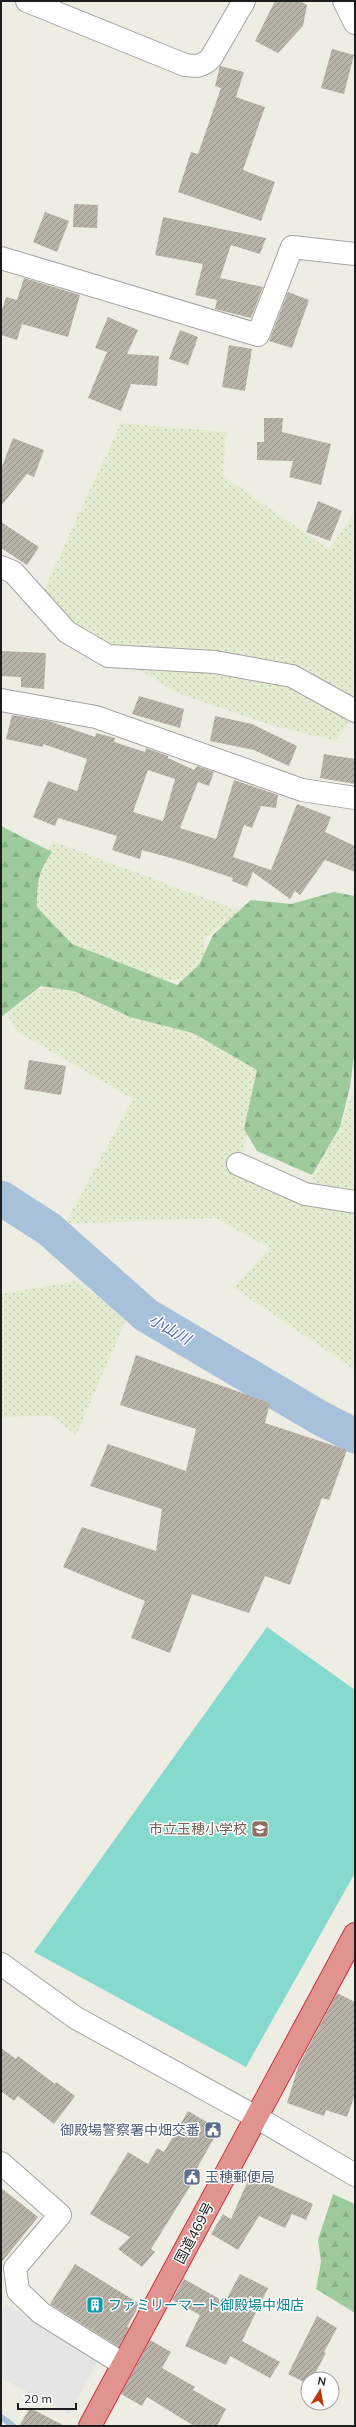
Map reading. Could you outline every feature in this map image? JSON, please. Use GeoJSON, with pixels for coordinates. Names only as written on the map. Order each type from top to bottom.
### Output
{"type":"FeatureCollection","features":[{"type":"Feature","properties":{"kind":"highway","name":"国道469号"},"geometry":{"type":"LineString","coordinates":[[90,2426],[355,1934]]}},
{"type":"Feature","properties":{"kind":"street"},"geometry":{"type":"LineString","coordinates":[[27,1],[185,66],[193,67],[204,65],[211,58],[244,1]]}},
{"type":"Feature","properties":{"kind":"street"},"geometry":{"type":"LineString","coordinates":[[344,1],[355,23]]}},
{"type":"Feature","properties":{"kind":"street"},"geometry":{"type":"LineString","coordinates":[[1,258],[258,335],[292,247],[355,254]]}},
{"type":"Feature","properties":{"kind":"street"},"geometry":{"type":"LineString","coordinates":[[1,567],[13,572],[67,632],[108,656],[215,662],[292,676],[355,710]]}},
{"type":"Feature","properties":{"kind":"street"},"geometry":{"type":"LineString","coordinates":[[1,700],[96,716],[302,790],[355,798]]}},
{"type":"Feature","properties":{"kind":"street"},"geometry":{"type":"LineString","coordinates":[[238,1164],[304,1194],[355,1202]]}},
{"type":"Feature","properties":{"kind":"street"},"geometry":{"type":"LineString","coordinates":[[1,1964],[76,2018],[256,2117],[355,2175]]}},
{"type":"Feature","properties":{"kind":"street"},"geometry":{"type":"LineString","coordinates":[[1,2163],[60,2215],[15,2268],[18,2291],[41,2313],[123,2364]]}},
{"type":"Feature","properties":{"kind":"green space"},"geometry":{"type":"Polygon","coordinates":[[[121,423],[226,432],[223,476],[329,549],[355,512],[355,714],[336,741],[271,725],[175,692],[103,647],[71,634],[43,592],[121,423]]]}},
{"type":"Feature","properties":{"kind":"green space"},"geometry":{"type":"Polygon","coordinates":[[[1,826],[52,852],[39,878],[37,907],[72,944],[177,985],[199,965],[213,935],[251,900],[291,904],[334,892],[355,896],[355,1048],[350,1087],[340,1127],[312,1175],[257,1151],[244,1129],[257,1070],[193,1033],[130,1017],[74,991],[41,986],[1,1017],[1,826]]]}},
{"type":"Feature","properties":{"kind":"green space"},"geometry":{"type":"Polygon","coordinates":[[[52,841],[240,911],[204,940],[206,966],[184,979],[166,981],[72,944],[37,907],[37,880],[52,841]]]}},
{"type":"Feature","properties":{"kind":"green space"},"geometry":{"type":"Polygon","coordinates":[[[51,981],[114,1010],[193,1033],[257,1070],[244,1152],[304,1194],[340,1127],[355,1086],[355,1370],[234,1288],[269,1248],[216,1218],[65,1224],[133,1099],[16,1031],[7,1013],[51,981]]]}},
{"type":"Feature","properties":{"kind":"green space"},"geometry":{"type":"Polygon","coordinates":[[[76,1281],[127,1318],[76,1435],[52,1416],[1,1417],[1,1294],[76,1281]]]}},
{"type":"Feature","properties":{"kind":"green space"},"geometry":{"type":"Polygon","coordinates":[[[333,2194],[355,2204],[355,2313],[316,2289],[321,2262],[318,2240],[333,2194]]]}},
{"type":"Feature","properties":{"kind":"shaded area"},"geometry":{"type":"Polygon","coordinates":[[[267,1627],[355,1690],[355,1873],[246,2067],[34,1952],[267,1627]]]}},
{"type":"Feature","properties":{"kind":"shaded area"},"geometry":{"type":"Polygon","coordinates":[[[6,2304],[98,2361],[69,2414],[1,2378],[1,2310],[6,2304]]]}},
{"type":"Feature","properties":{"kind":"building"},"geometry":{"type":"Polygon","coordinates":[[[275,1],[300,1],[307,5],[303,26],[278,53],[255,41],[275,1]]]}},
{"type":"Feature","properties":{"kind":"building"},"geometry":{"type":"Polygon","coordinates":[[[332,49],[354,55],[344,94],[321,88],[332,49]]]}},
{"type":"Feature","properties":{"kind":"building"},"geometry":{"type":"Polygon","coordinates":[[[220,66],[244,72],[236,97],[265,107],[243,170],[275,182],[261,221],[178,192],[191,152],[198,154],[221,88],[215,86],[220,66]]]}},
{"type":"Feature","properties":{"kind":"building"},"geometry":{"type":"Polygon","coordinates":[[[74,204],[98,205],[97,228],[73,227],[74,204]]]}},
{"type":"Feature","properties":{"kind":"building"},"geometry":{"type":"Polygon","coordinates":[[[45,212],[69,221],[57,252],[33,242],[45,212]]]}},
{"type":"Feature","properties":{"kind":"building"},"geometry":{"type":"Polygon","coordinates":[[[163,217],[266,238],[260,254],[231,245],[220,278],[263,287],[251,318],[215,309],[217,300],[195,295],[203,264],[155,255],[163,217]]]}},
{"type":"Feature","properties":{"kind":"building"},"geometry":{"type":"Polygon","coordinates":[[[24,278],[80,295],[68,337],[22,324],[17,340],[1,335],[1,313],[6,297],[17,300],[24,278]]]}},
{"type":"Feature","properties":{"kind":"building"},"geometry":{"type":"Polygon","coordinates":[[[288,292],[309,300],[292,348],[269,341],[288,292]]]}},
{"type":"Feature","properties":{"kind":"building"},"geometry":{"type":"Polygon","coordinates":[[[108,317],[138,330],[127,354],[159,356],[157,386],[131,384],[121,411],[88,398],[107,352],[95,348],[108,317]]]}},
{"type":"Feature","properties":{"kind":"building"},"geometry":{"type":"Polygon","coordinates":[[[180,330],[198,337],[188,365],[169,359],[180,330]]]}},
{"type":"Feature","properties":{"kind":"building"},"geometry":{"type":"Polygon","coordinates":[[[229,345],[252,349],[245,391],[222,387],[229,345]]]}},
{"type":"Feature","properties":{"kind":"building"},"geometry":{"type":"Polygon","coordinates":[[[264,418],[283,418],[282,432],[331,444],[321,485],[289,477],[293,461],[257,460],[257,442],[264,442],[264,418]]]}},
{"type":"Feature","properties":{"kind":"building"},"geometry":{"type":"Polygon","coordinates":[[[13,438],[44,450],[34,477],[27,474],[1,506],[1,469],[13,438]]]}},
{"type":"Feature","properties":{"kind":"building"},"geometry":{"type":"Polygon","coordinates":[[[318,501],[342,511],[330,541],[306,532],[318,501]]]}},
{"type":"Feature","properties":{"kind":"building"},"geometry":{"type":"Polygon","coordinates":[[[1,522],[39,547],[27,565],[1,548],[1,522]]]}},
{"type":"Feature","properties":{"kind":"building"},"geometry":{"type":"Polygon","coordinates":[[[1,651],[46,653],[44,689],[21,687],[21,677],[1,676],[1,651]]]}},
{"type":"Feature","properties":{"kind":"building"},"geometry":{"type":"Polygon","coordinates":[[[139,696],[184,709],[180,728],[132,714],[139,696]]]}},
{"type":"Feature","properties":{"kind":"building"},"geometry":{"type":"Polygon","coordinates":[[[12,715],[49,721],[95,737],[96,733],[115,738],[114,742],[145,752],[146,748],[168,756],[168,758],[194,770],[197,766],[214,772],[209,786],[198,782],[180,828],[216,839],[234,780],[278,795],[276,808],[261,806],[252,828],[244,825],[233,857],[271,870],[297,804],[331,817],[325,832],[355,846],[355,872],[325,860],[300,895],[295,891],[290,899],[253,872],[247,887],[232,881],[233,878],[182,861],[142,850],[140,859],[112,850],[117,836],[58,818],[55,826],[33,817],[48,781],[77,791],[87,759],[43,744],[43,747],[6,739],[12,715]],[[148,770],[133,812],[163,821],[175,779],[148,770]]]}},
{"type":"Feature","properties":{"kind":"building"},"geometry":{"type":"Polygon","coordinates":[[[215,716],[252,724],[297,746],[289,766],[254,750],[210,741],[215,716]]]}},
{"type":"Feature","properties":{"kind":"building"},"geometry":{"type":"Polygon","coordinates":[[[324,754],[355,759],[355,784],[320,778],[324,754]]]}},
{"type":"Feature","properties":{"kind":"building"},"geometry":{"type":"Polygon","coordinates":[[[29,1060],[66,1066],[61,1095],[24,1089],[29,1060]]]}},
{"type":"Feature","properties":{"kind":"building"},"geometry":{"type":"Polygon","coordinates":[[[136,1355],[270,1403],[265,1423],[347,1450],[329,1500],[322,1498],[290,1585],[265,1576],[249,1613],[192,1594],[170,1653],[131,1638],[145,1601],[63,1567],[82,1527],[156,1551],[162,1509],[90,1486],[108,1444],[186,1471],[196,1429],[120,1405],[136,1355]]]}},
{"type":"Feature","properties":{"kind":"building"},"geometry":{"type":"Polygon","coordinates":[[[337,1993],[355,2002],[355,2095],[347,2117],[326,2110],[324,2116],[287,2103],[298,2067],[337,1993]]]}},
{"type":"Feature","properties":{"kind":"building"},"geometry":{"type":"Polygon","coordinates":[[[1,2048],[16,2059],[18,2056],[55,2084],[56,2082],[75,2096],[54,2124],[18,2096],[14,2101],[1,2091],[1,2048]]]}},
{"type":"Feature","properties":{"kind":"building"},"geometry":{"type":"Polygon","coordinates":[[[188,2111],[219,2129],[196,2170],[199,2172],[151,2249],[155,2252],[142,2267],[118,2249],[130,2237],[90,2214],[128,2152],[148,2164],[157,2148],[164,2152],[188,2111]]]}},
{"type":"Feature","properties":{"kind":"building"},"geometry":{"type":"Polygon","coordinates":[[[250,2176],[313,2204],[306,2220],[292,2214],[285,2228],[259,2216],[238,2250],[211,2234],[223,2214],[231,2219],[250,2176]]]}},
{"type":"Feature","properties":{"kind":"building"},"geometry":{"type":"Polygon","coordinates":[[[1,2188],[38,2217],[1,2263],[1,2188]]]}},
{"type":"Feature","properties":{"kind":"building","name":"ファミリーマート御殿場中畑店"},"geometry":{"type":"Polygon","coordinates":[[[75,2264],[140,2304],[127,2327],[129,2328],[119,2347],[50,2304],[75,2264]]]}},
{"type":"Feature","properties":{"kind":"building"},"geometry":{"type":"Polygon","coordinates":[[[240,2274],[268,2288],[242,2341],[280,2362],[270,2378],[230,2356],[226,2365],[185,2346],[200,2315],[172,2300],[184,2279],[225,2302],[240,2274]]]}},
{"type":"Feature","properties":{"kind":"building"},"geometry":{"type":"Polygon","coordinates":[[[317,2316],[337,2328],[324,2352],[326,2353],[316,2371],[300,2371],[300,2380],[288,2374],[317,2316]]]}},
{"type":"Feature","properties":{"kind":"building"},"geometry":{"type":"Polygon","coordinates":[[[150,2340],[171,2352],[162,2368],[195,2387],[193,2390],[226,2409],[217,2426],[194,2426],[147,2397],[142,2406],[121,2394],[150,2340]]]}},
{"type":"Feature","properties":{"kind":"building"},"geometry":{"type":"Polygon","coordinates":[[[30,2408],[65,2426],[19,2426],[30,2408]]]}},
{"type":"Feature","properties":{"kind":"waterway","name":"小山川"},"geometry":{"type":"LineString","coordinates":[[1,1198],[49,1229],[146,1315],[320,1418],[355,1436]]}},
{"type":"Feature","properties":{"kind":"waterway"},"geometry":{"type":"LineString","coordinates":[[1,2417],[13,2426]]}},
{"type":"Feature","properties":{"kind":"place","name":"市立玉穂小学校"},"geometry":{"type":"Point","coordinates":[260,1829]}},
{"type":"Feature","properties":{"kind":"place","name":"御殿場警察署中畑交番"},"geometry":{"type":"Point","coordinates":[213,2130]}},
{"type":"Feature","properties":{"kind":"place","name":"玉穂郵便局"},"geometry":{"type":"Point","coordinates":[192,2177]}},
{"type":"Feature","properties":{"kind":"place","name":"ファミリーマート御殿場中畑店"},"geometry":{"type":"Point","coordinates":[95,2305]}}]}
